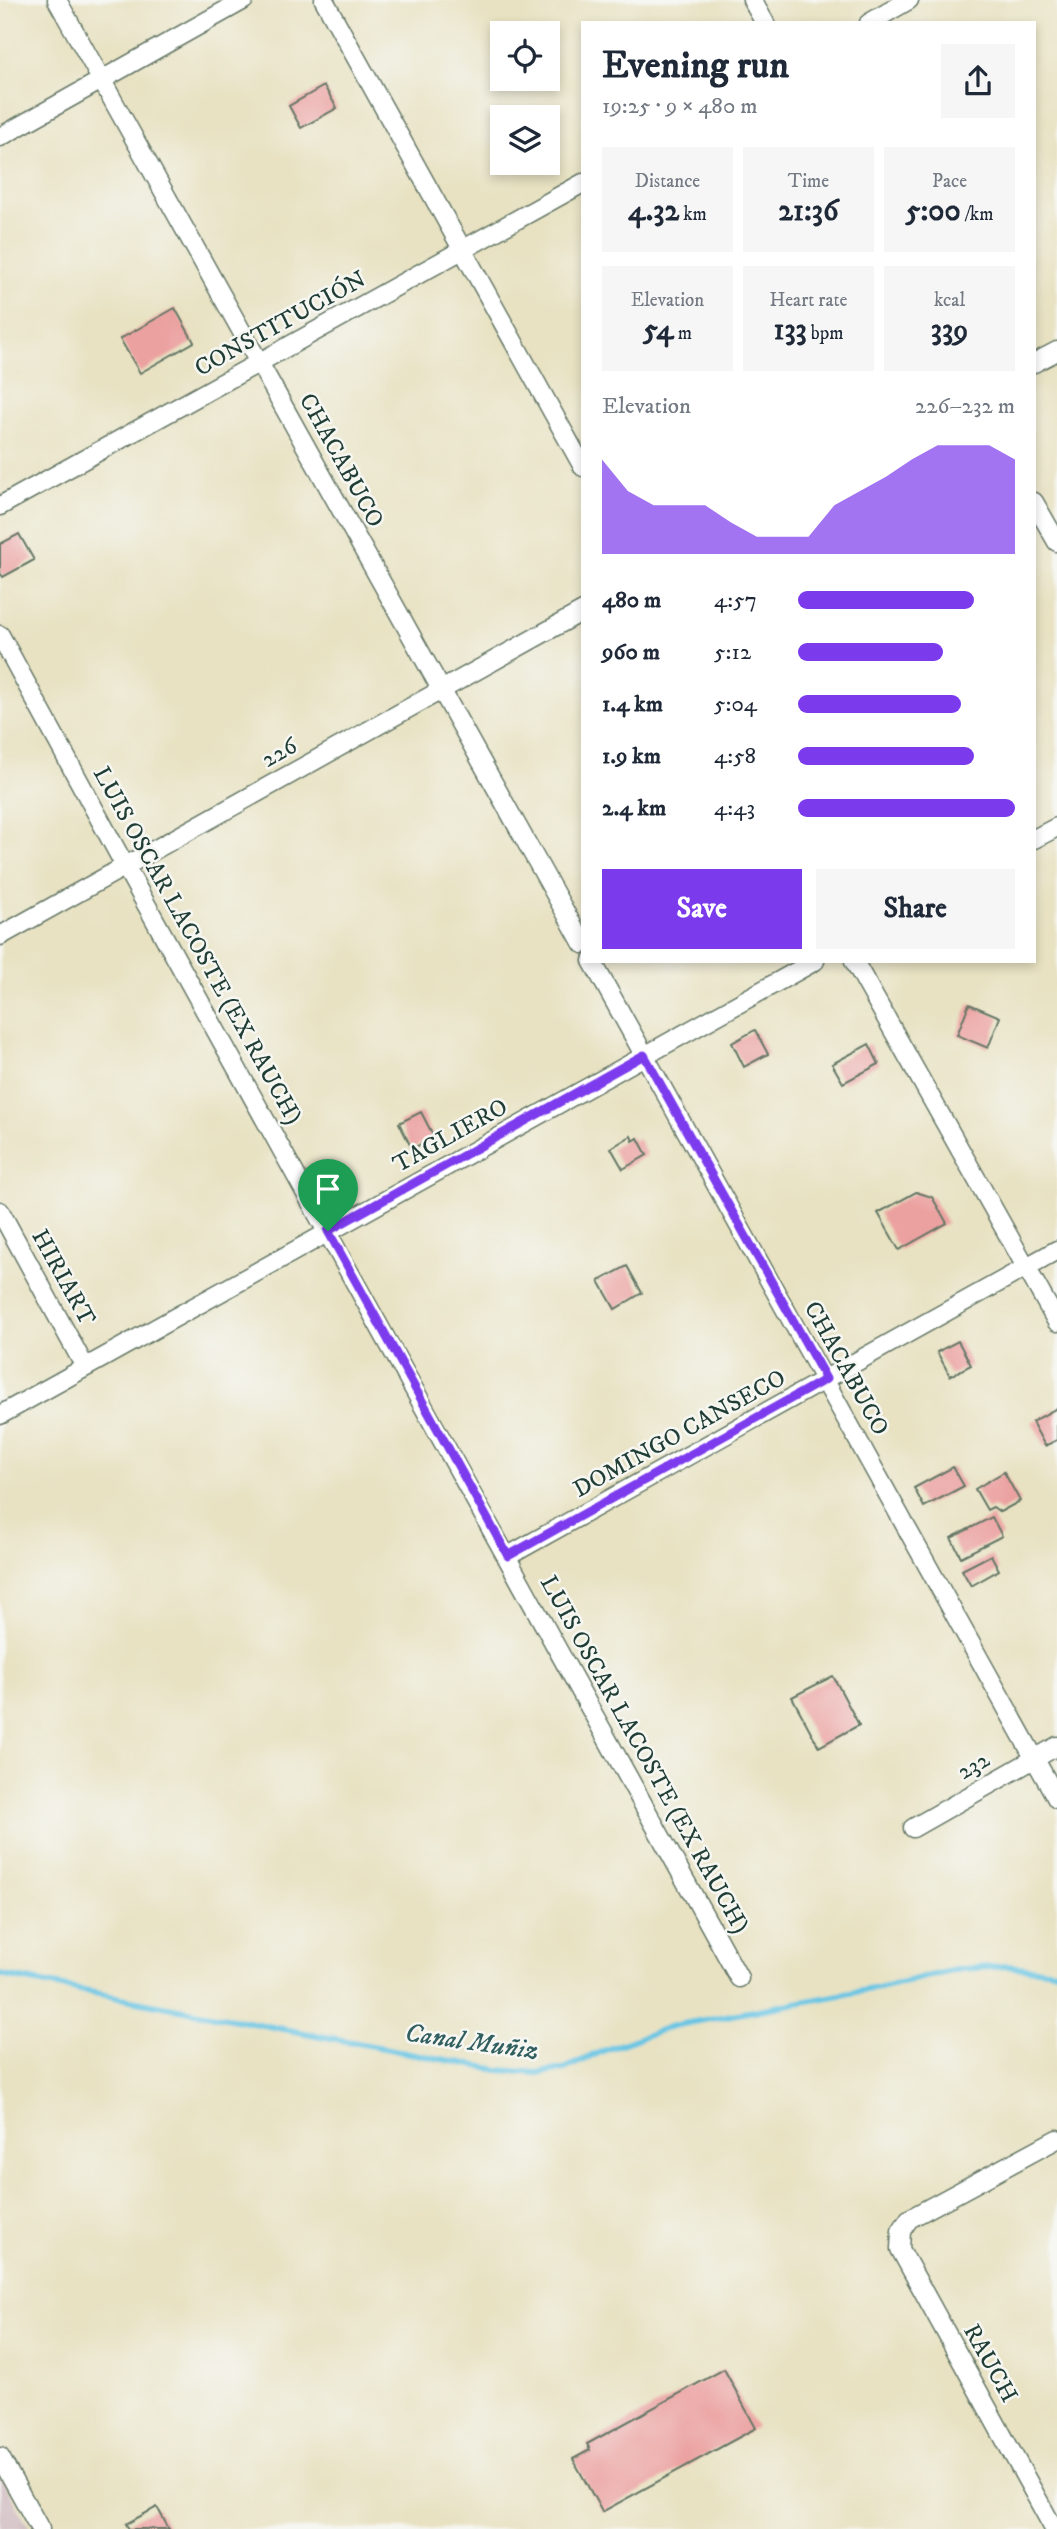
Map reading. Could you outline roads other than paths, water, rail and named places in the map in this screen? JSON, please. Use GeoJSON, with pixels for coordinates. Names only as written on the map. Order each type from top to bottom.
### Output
{"type":"FeatureCollection","features":[{"type":"Feature","properties":{"kind":"street","name":"CHACABUCO"},"geometry":{"type":"LineString","coordinates":[[57,0],[581,940]]}},
{"type":"Feature","properties":{"kind":"street"},"geometry":{"type":"LineString","coordinates":[[0,137],[244,0]]}},
{"type":"Feature","properties":{"kind":"street"},"geometry":{"type":"LineString","coordinates":[[324,0],[581,463]]}},
{"type":"Feature","properties":{"kind":"street"},"geometry":{"type":"LineString","coordinates":[[752,0],[764,21]]}},
{"type":"Feature","properties":{"kind":"street"},"geometry":{"type":"LineString","coordinates":[[872,21],[909,0]]}},
{"type":"Feature","properties":{"kind":"street","name":"CONSTITUCIÓN"},"geometry":{"type":"LineString","coordinates":[[0,506],[581,184]]}},
{"type":"Feature","properties":{"kind":"street"},"geometry":{"type":"LineString","coordinates":[[1036,362],[1057,351]]}},
{"type":"Feature","properties":{"kind":"street"},"geometry":{"type":"LineString","coordinates":[[1036,505],[1057,542]]}},
{"type":"Feature","properties":{"kind":"street","name":"226"},"geometry":{"type":"LineString","coordinates":[[0,936],[581,612]]}},
{"type":"Feature","properties":{"kind":"street","name":"LUIS OSCAR LACOSTE (EX RAUCH)"},"geometry":{"type":"LineString","coordinates":[[0,635],[739,1978]]}},
{"type":"Feature","properties":{"kind":"street"},"geometry":{"type":"LineString","coordinates":[[1036,838],[1057,827]]}},
{"type":"Feature","properties":{"kind":"street","name":"CHACABUCO"},"geometry":{"type":"LineString","coordinates":[[593,963],[1057,1799]]}},
{"type":"Feature","properties":{"kind":"street","name":"TAGLIERO"},"geometry":{"type":"LineString","coordinates":[[0,1415],[811,963]]}},
{"type":"Feature","properties":{"kind":"street"},"geometry":{"type":"LineString","coordinates":[[855,963],[1057,1322]]}},
{"type":"Feature","properties":{"kind":"street","name":"HIRIART"},"geometry":{"type":"LineString","coordinates":[[0,1211],[85,1367]]}},
{"type":"Feature","properties":{"kind":"street","name":"DOMINGO CANSECO"},"geometry":{"type":"LineString","coordinates":[[508,1556],[1057,1250]]}},
{"type":"Feature","properties":{"kind":"street","name":"232"},"geometry":{"type":"LineString","coordinates":[[913,1828],[1057,1746]]}},
{"type":"Feature","properties":{"kind":"street","name":"RAUCH"},"geometry":{"type":"LineString","coordinates":[[1054,2529],[900,2249],[901,2231],[909,2219],[1057,2139]]}},
{"type":"Feature","properties":{"kind":"street"},"geometry":{"type":"LineString","coordinates":[[0,2457],[40,2529]]}},
{"type":"Feature","properties":{"kind":"waterway","name":"Canal Muñiz"},"geometry":{"type":"LineString","coordinates":[[0,1975],[499,2070],[537,2073],[564,2069],[605,2050],[672,2026],[878,1988],[960,1969],[1006,1966],[1057,1971]]}}]}
